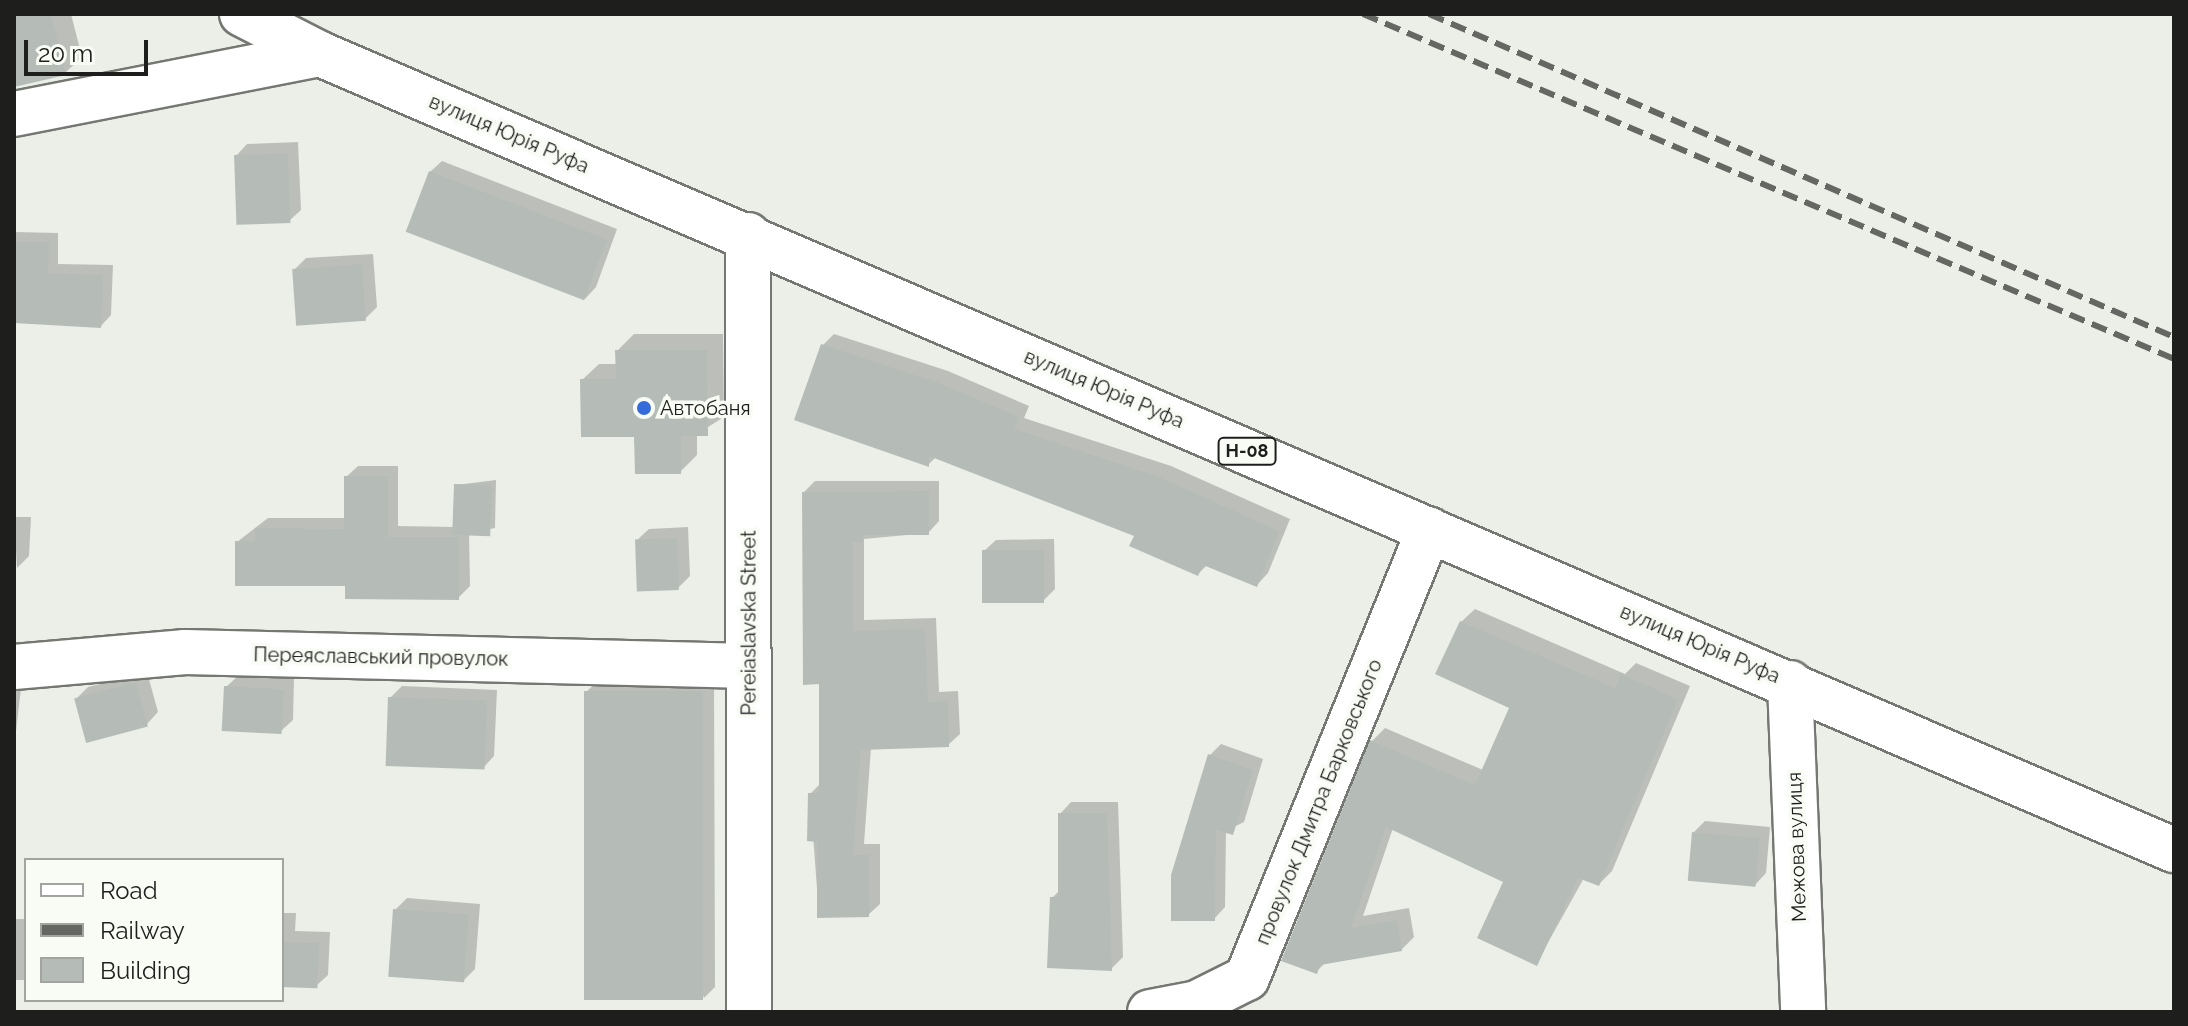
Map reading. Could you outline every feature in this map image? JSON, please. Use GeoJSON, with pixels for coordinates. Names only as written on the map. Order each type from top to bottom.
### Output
{"type":"FeatureCollection","features":[{"type":"Feature","properties":{"kind":"street","name":"Н-08"},"geometry":{"type":"LineString","coordinates":[[242,14],[320,54]]}},
{"type":"Feature","properties":{"kind":"street"},"geometry":{"type":"LineString","coordinates":[[14,114],[320,54]]}},
{"type":"Feature","properties":{"kind":"street","name":"вулиця Юрія Руфа"},"geometry":{"type":"LineString","coordinates":[[320,54],[748,235],[2174,850]]}},
{"type":"Feature","properties":{"kind":"street","name":"Pereiaslavska Street"},"geometry":{"type":"LineString","coordinates":[[748,235],[749,1012]]}},
{"type":"Feature","properties":{"kind":"street","name":"провулок Дмитра Барковського"},"geometry":{"type":"LineString","coordinates":[[1150,1012],[1197,1003],[1247,978],[1429,529]]}},
{"type":"Feature","properties":{"kind":"street","name":"Переяславський провулок"},"geometry":{"type":"LineString","coordinates":[[14,667],[185,652],[749,666]]}},
{"type":"Feature","properties":{"kind":"street","name":"Межова вулиця"},"geometry":{"type":"LineString","coordinates":[[1790,683],[1803,1012]]}},
{"type":"Feature","properties":{"kind":"building"},"geometry":{"type":"Polygon","coordinates":[[[14,14],[51,14],[66,75],[14,87],[14,14]]]}},
{"type":"Feature","properties":{"kind":"building"},"geometry":{"type":"Polygon","coordinates":[[[288,153],[290,223],[236,225],[234,155],[288,153]]]}},
{"type":"Feature","properties":{"kind":"building"},"geometry":{"type":"Polygon","coordinates":[[[429,171],[607,239],[584,300],[406,232],[429,171]]]}},
{"type":"Feature","properties":{"kind":"building"},"geometry":{"type":"Polygon","coordinates":[[[14,242],[49,242],[48,273],[103,275],[101,328],[14,323],[14,242]]]}},
{"type":"Feature","properties":{"kind":"building"},"geometry":{"type":"Polygon","coordinates":[[[362,264],[366,321],[296,326],[292,269],[362,264]]]}},
{"type":"Feature","properties":{"kind":"building"},"geometry":{"type":"Polygon","coordinates":[[[821,344],[936,382],[1019,417],[1014,429],[1159,477],[1279,531],[1257,587],[1203,565],[1198,576],[1129,546],[1134,536],[929,456],[929,467],[794,420],[821,344]]]}},
{"type":"Feature","properties":{"kind":"building","name":"Автобаня"},"geometry":{"type":"Polygon","coordinates":[[[615,350],[707,350],[708,436],[681,436],[681,474],[635,474],[634,437],[581,437],[580,379],[616,379],[615,350]]]}},
{"type":"Feature","properties":{"kind":"building"},"geometry":{"type":"Polygon","coordinates":[[[344,476],[388,476],[388,537],[459,537],[459,600],[345,599],[345,586],[235,586],[235,541],[255,541],[255,528],[344,529],[344,476]]]}},
{"type":"Feature","properties":{"kind":"building"},"geometry":{"type":"Polygon","coordinates":[[[454,484],[492,485],[490,536],[452,535],[454,484]]]}},
{"type":"Feature","properties":{"kind":"building"},"geometry":{"type":"Polygon","coordinates":[[[929,491],[929,535],[863,535],[863,542],[853,542],[853,631],[925,629],[928,702],[948,701],[949,747],[861,750],[853,855],[869,855],[869,917],[817,918],[817,842],[807,841],[808,793],[819,793],[819,684],[803,685],[802,492],[929,491]]]}},
{"type":"Feature","properties":{"kind":"building"},"geometry":{"type":"Polygon","coordinates":[[[677,538],[679,590],[637,591],[635,539],[677,538]]]}},
{"type":"Feature","properties":{"kind":"building"},"geometry":{"type":"Polygon","coordinates":[[[982,550],[1044,550],[1044,603],[982,603],[982,550]]]}},
{"type":"Feature","properties":{"kind":"building"},"geometry":{"type":"Polygon","coordinates":[[[1460,621],[1615,688],[1621,674],[1678,699],[1599,886],[1578,878],[1537,966],[1477,938],[1503,882],[1386,827],[1351,928],[1397,920],[1402,951],[1320,965],[1317,974],[1281,961],[1370,740],[1475,785],[1509,708],[1435,674],[1460,621]]]}},
{"type":"Feature","properties":{"kind":"building"},"geometry":{"type":"Polygon","coordinates":[[[136,682],[148,726],[86,743],[74,699],[136,682]]]}},
{"type":"Feature","properties":{"kind":"building"},"geometry":{"type":"Polygon","coordinates":[[[224,686],[284,689],[282,734],[222,731],[224,686]]]}},
{"type":"Feature","properties":{"kind":"building"},"geometry":{"type":"Polygon","coordinates":[[[584,691],[703,691],[703,1000],[584,1000],[584,691]]]}},
{"type":"Feature","properties":{"kind":"building"},"geometry":{"type":"Polygon","coordinates":[[[388,697],[487,700],[485,769],[386,766],[388,697]]]}},
{"type":"Feature","properties":{"kind":"building"},"geometry":{"type":"Polygon","coordinates":[[[1208,754],[1253,770],[1233,835],[1216,830],[1215,921],[1171,921],[1171,875],[1208,754]]]}},
{"type":"Feature","properties":{"kind":"building"},"geometry":{"type":"Polygon","coordinates":[[[1058,813],[1107,813],[1112,971],[1047,968],[1050,897],[1058,897],[1058,813]]]}},
{"type":"Feature","properties":{"kind":"building"},"geometry":{"type":"Polygon","coordinates":[[[1692,832],[1760,838],[1755,887],[1688,881],[1692,832]]]}},
{"type":"Feature","properties":{"kind":"building"},"geometry":{"type":"Polygon","coordinates":[[[393,909],[469,914],[464,982],[388,977],[393,909]]]}},
{"type":"Feature","properties":{"kind":"building"},"geometry":{"type":"Polygon","coordinates":[[[284,942],[319,943],[317,988],[284,987],[284,942]]]}},
{"type":"Feature","properties":{"kind":"railway"},"geometry":{"type":"LineString","coordinates":[[1363,14],[2174,359]]}},
{"type":"Feature","properties":{"kind":"railway"},"geometry":{"type":"LineString","coordinates":[[1429,14],[2174,337]]}},
{"type":"Feature","properties":{"kind":"place","name":"Автобаня"},"geometry":{"type":"Point","coordinates":[644,408]}}]}
